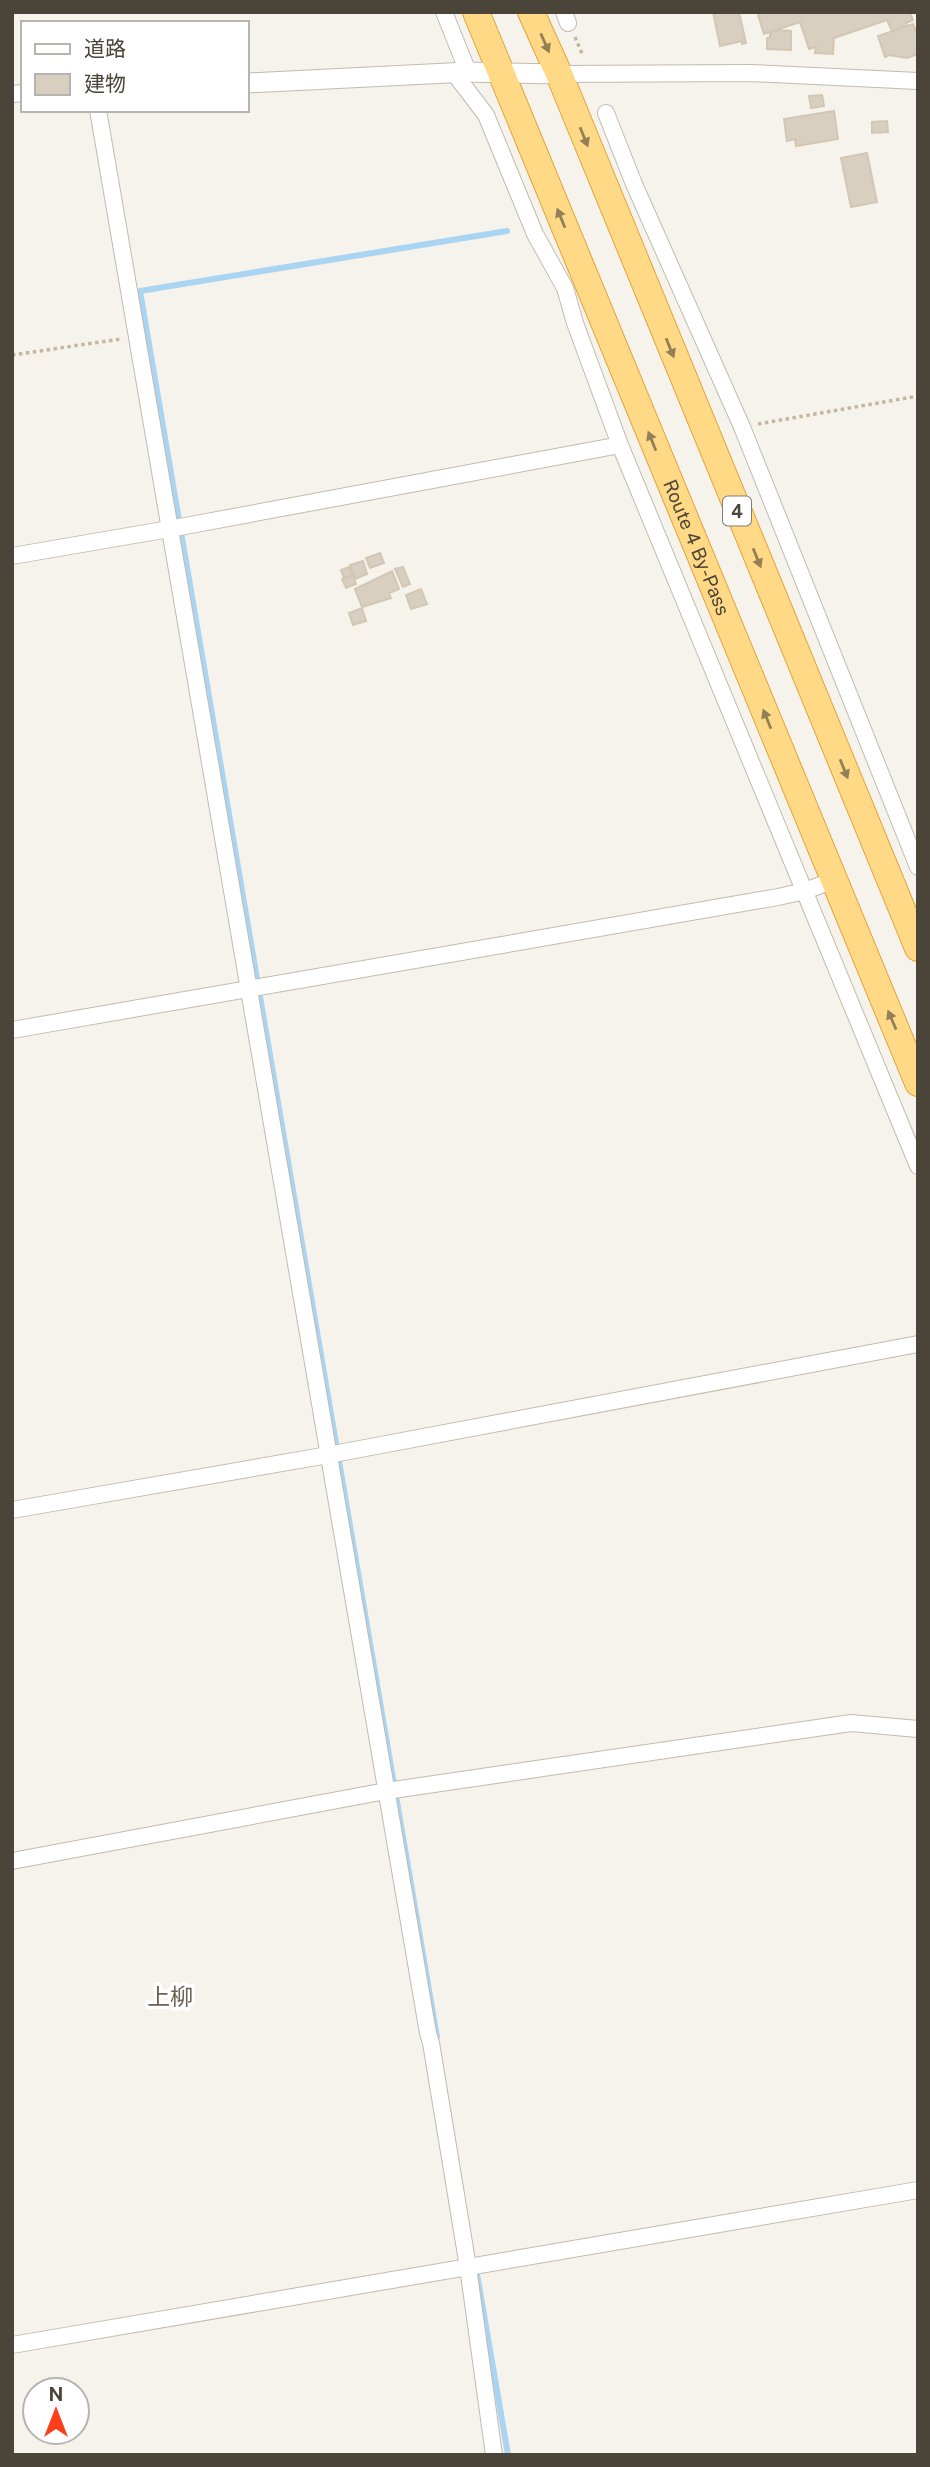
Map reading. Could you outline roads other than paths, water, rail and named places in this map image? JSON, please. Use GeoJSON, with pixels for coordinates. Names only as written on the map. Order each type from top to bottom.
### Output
{"type":"FeatureCollection","features":[{"type":"Feature","properties":{"kind":"highway","name":"Route 4 By-Pass"},"geometry":{"type":"LineString","coordinates":[[476,12],[501,73],[576,285],[834,880],[918,1083]]}},
{"type":"Feature","properties":{"kind":"highway","name":"4"},"geometry":{"type":"LineString","coordinates":[[531,12],[559,74],[918,948]]}},
{"type":"Feature","properties":{"kind":"street"},"geometry":{"type":"LineString","coordinates":[[444,12],[461,72],[486,115],[535,234],[576,285],[575,323],[620,445],[918,1166]]}},
{"type":"Feature","properties":{"kind":"street"},"geometry":{"type":"LineString","coordinates":[[248,83],[461,72],[751,74],[918,81]]}},
{"type":"Feature","properties":{"kind":"street"},"geometry":{"type":"LineString","coordinates":[[98,112],[431,2043],[468,2267],[494,2455]]}},
{"type":"Feature","properties":{"kind":"street"},"geometry":{"type":"LineString","coordinates":[[606,113],[742,427],[918,867]]}},
{"type":"Feature","properties":{"kind":"street"},"geometry":{"type":"LineString","coordinates":[[632,257],[662,246]]}},
{"type":"Feature","properties":{"kind":"street"},"geometry":{"type":"LineString","coordinates":[[12,556],[620,445]]}},
{"type":"Feature","properties":{"kind":"street"},"geometry":{"type":"LineString","coordinates":[[12,1030],[805,891],[834,880]]}},
{"type":"Feature","properties":{"kind":"street"},"geometry":{"type":"LineString","coordinates":[[12,1510],[328,1455],[918,1343]]}},
{"type":"Feature","properties":{"kind":"street"},"geometry":{"type":"LineString","coordinates":[[12,1861],[386,1791],[851,1723],[918,1729]]}},
{"type":"Feature","properties":{"kind":"street"},"geometry":{"type":"LineString","coordinates":[[12,2345],[918,2190]]}},
{"type":"Feature","properties":{"kind":"waterway"},"geometry":{"type":"LineString","coordinates":[[437,2037],[140,291],[507,231]]}},
{"type":"Feature","properties":{"kind":"waterway"},"geometry":{"type":"LineString","coordinates":[[476,2268],[508,2455]]}},
{"type":"Feature","properties":{"kind":"district","name":"上柳"},"geometry":{"type":"Point","coordinates":[170,1996]}}]}
